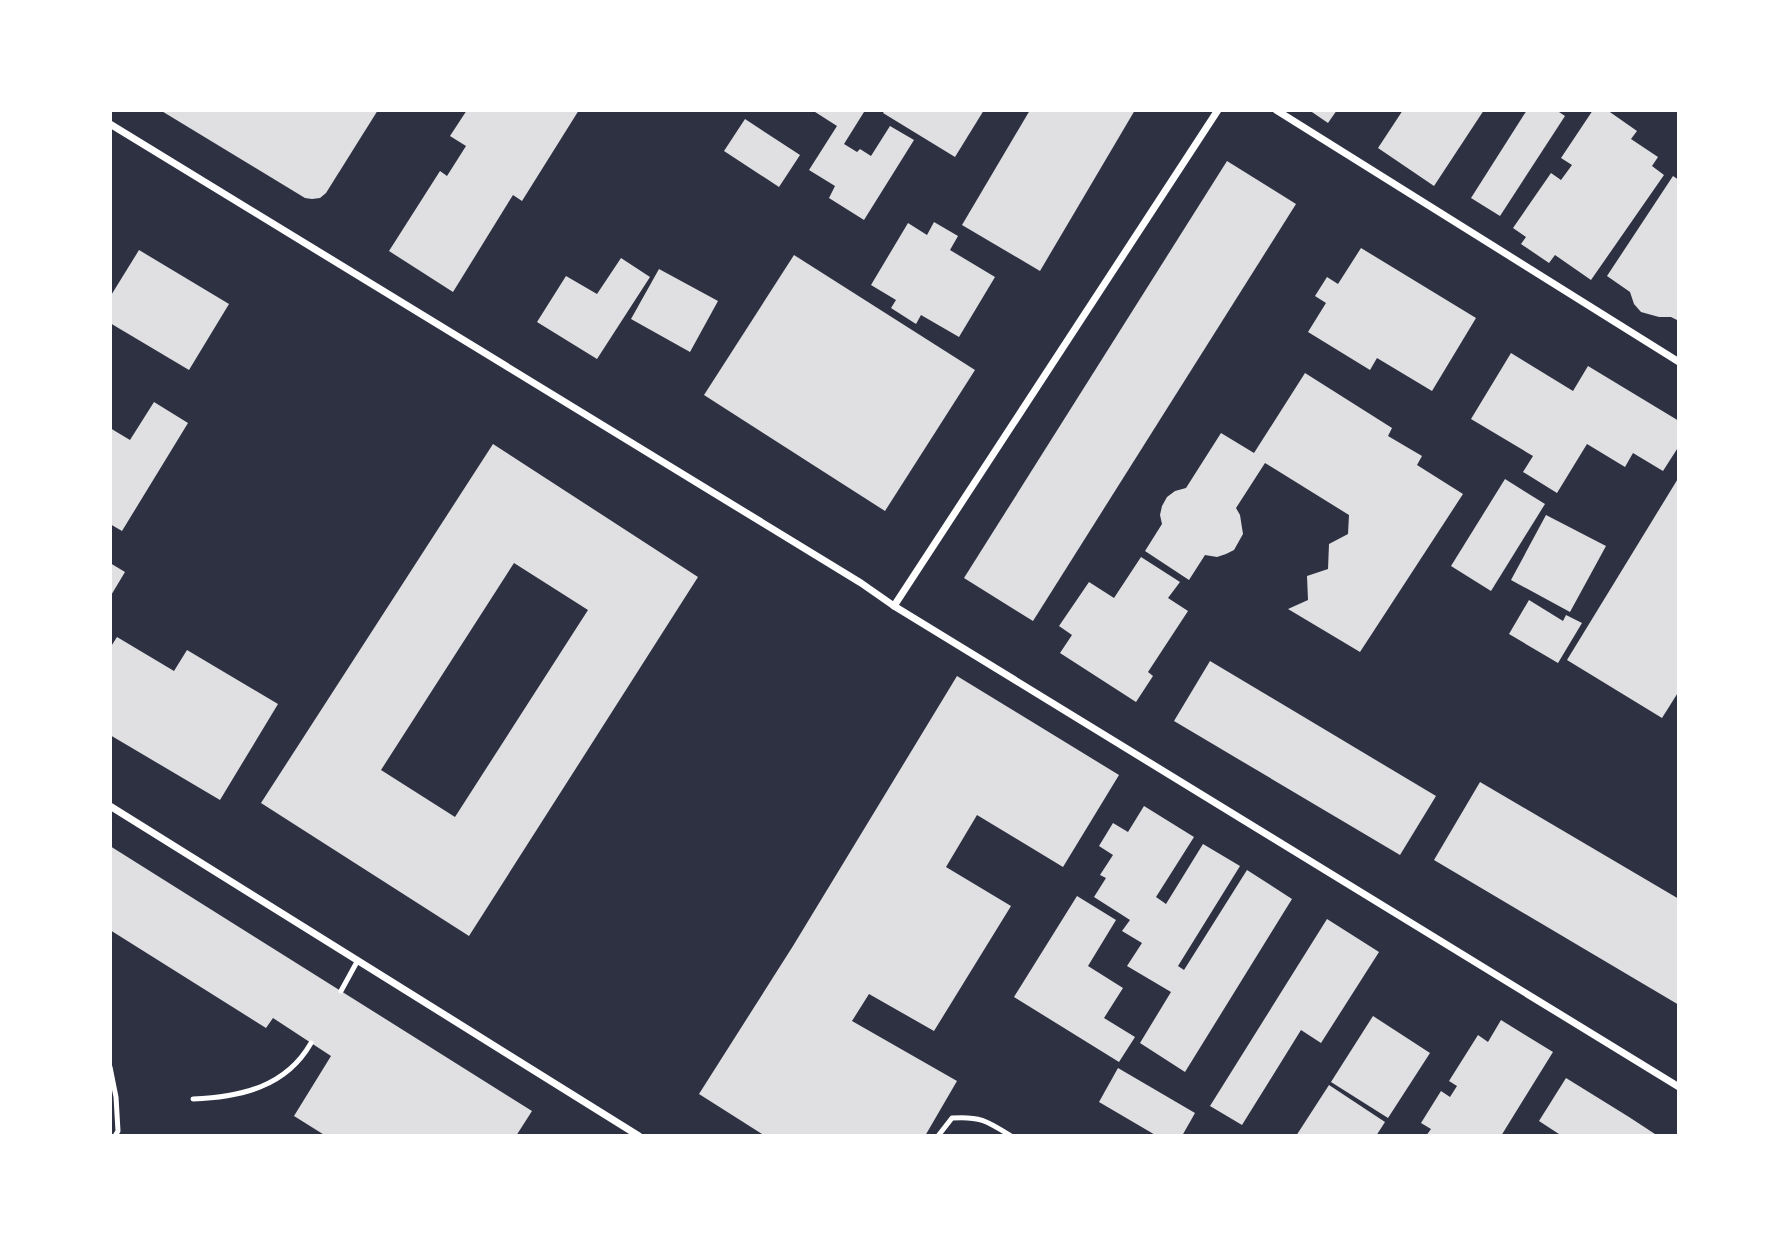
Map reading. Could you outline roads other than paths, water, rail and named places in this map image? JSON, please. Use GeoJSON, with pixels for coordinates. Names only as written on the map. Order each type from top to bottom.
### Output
{"type":"FeatureCollection","features":[{"type":"Feature","properties":{"kind":"street"},"geometry":{"type":"LineString","coordinates":[[894,606],[1218,110]]}},
{"type":"Feature","properties":{"kind":"street"},"geometry":{"type":"LineString","coordinates":[[1276,110],[1679,362]]}},
{"type":"Feature","properties":{"kind":"street"},"geometry":{"type":"LineString","coordinates":[[110,124],[1679,1087]]}},
{"type":"Feature","properties":{"kind":"street"},"geometry":{"type":"LineString","coordinates":[[110,806],[639,1136]]}},
{"type":"Feature","properties":{"kind":"lane"},"geometry":{"type":"LineString","coordinates":[[341,991],[358,960]]}},
{"type":"Feature","properties":{"kind":"lane"},"geometry":{"type":"LineString","coordinates":[[193,1099],[219,1098],[265,1086],[286,1074],[303,1057],[311,1043]]}},
{"type":"Feature","properties":{"kind":"lane"},"geometry":{"type":"LineString","coordinates":[[110,1067],[116,1097],[118,1131],[115,1136]]}},
{"type":"Feature","properties":{"kind":"lane"},"geometry":{"type":"LineString","coordinates":[[938,1136],[952,1118],[971,1116],[990,1123],[1011,1136]]}}]}
